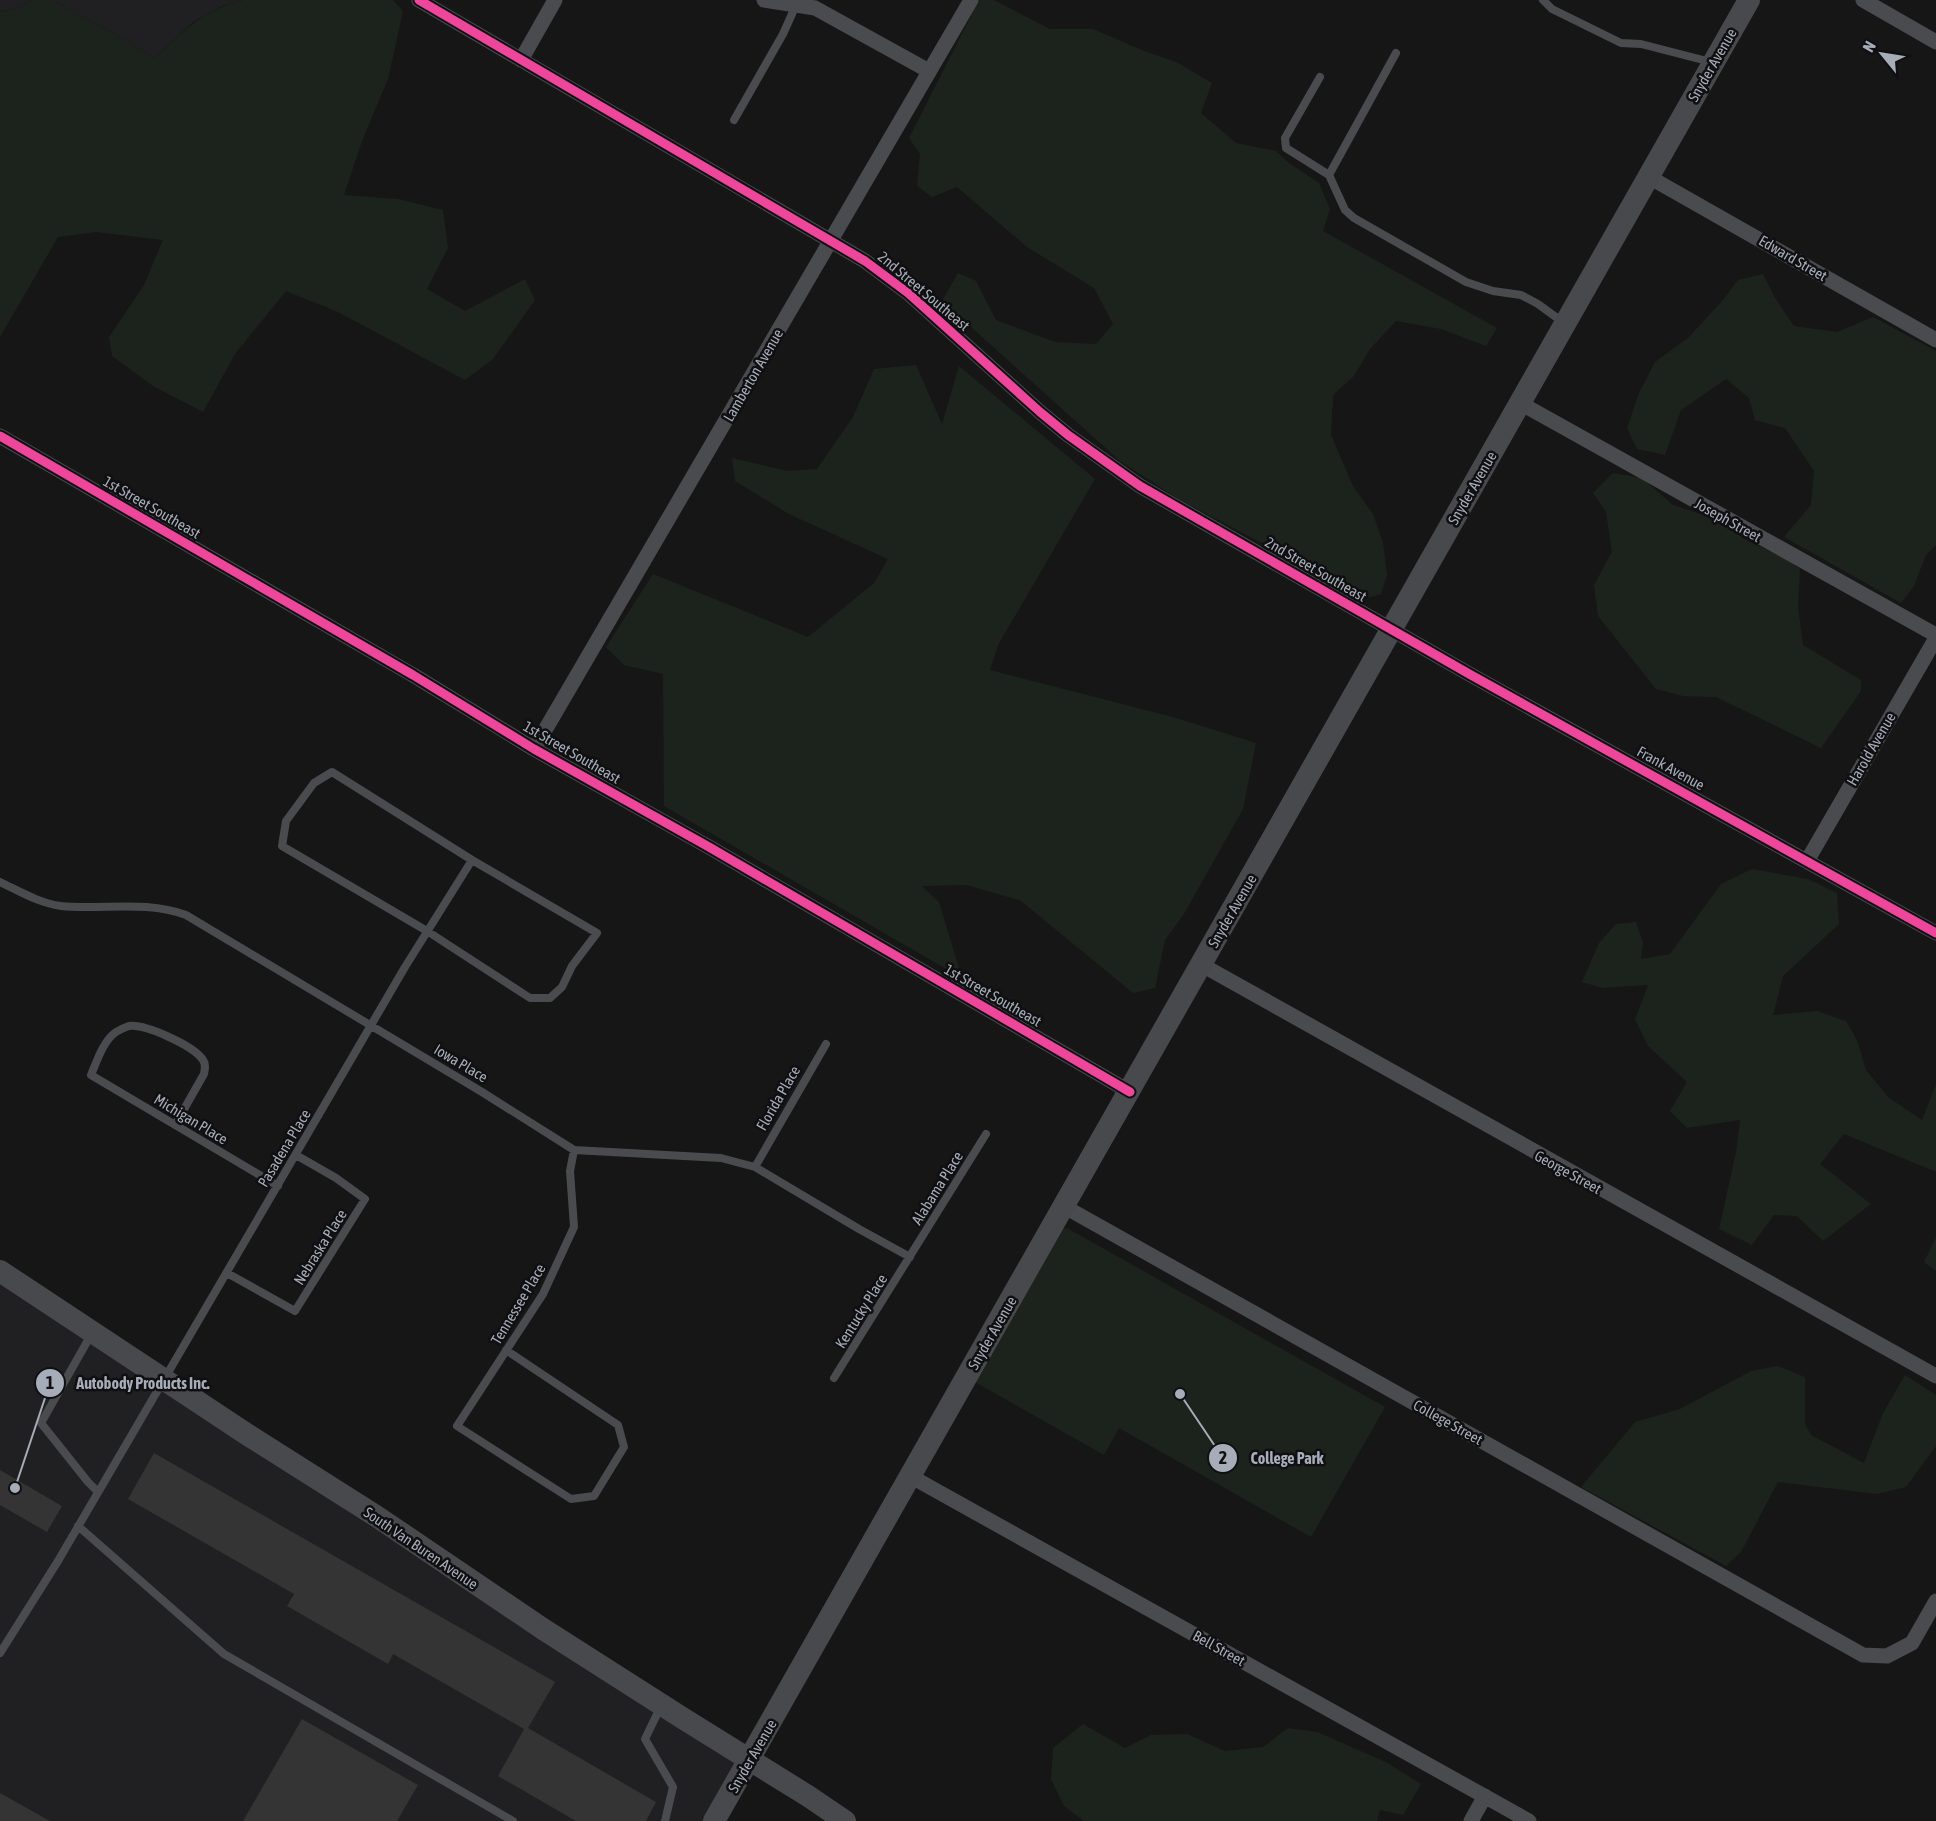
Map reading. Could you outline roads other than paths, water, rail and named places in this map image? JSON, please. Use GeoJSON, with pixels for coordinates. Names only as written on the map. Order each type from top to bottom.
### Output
{"type":"FeatureCollection","features":[{"type":"Feature","properties":{"kind":"main road","name":"Snyder Avenue"},"geometry":{"type":"LineString","coordinates":[[714,1821],[1749,0]]}},
{"type":"Feature","properties":{"kind":"main road","name":"South Van Buren Avenue"},"geometry":{"type":"LineString","coordinates":[[4,1276],[165,1378],[257,1441],[376,1516],[431,1555],[662,1705],[845,1821]]}},
{"type":"Feature","properties":{"kind":"street","name":"2nd Street Southeast"},"geometry":{"type":"LineString","coordinates":[[418,0],[866,261],[908,293],[1040,412],[1110,466],[1140,486],[1391,630]]}},
{"type":"Feature","properties":{"kind":"street"},"geometry":{"type":"LineString","coordinates":[[521,60],[555,0]]}},
{"type":"Feature","properties":{"kind":"street"},"geometry":{"type":"LineString","coordinates":[[764,0],[815,8],[929,71]]}},
{"type":"Feature","properties":{"kind":"street","name":"Lamberton Avenue"},"geometry":{"type":"LineString","coordinates":[[534,750],[971,0]]}},
{"type":"Feature","properties":{"kind":"street"},"geometry":{"type":"LineString","coordinates":[[1863,0],[1936,42]]}},
{"type":"Feature","properties":{"kind":"street","name":"Edward Street"},"geometry":{"type":"LineString","coordinates":[[1649,177],[1936,340]]}},
{"type":"Feature","properties":{"kind":"street","name":"Joseph Street"},"geometry":{"type":"LineString","coordinates":[[1520,403],[1936,637]]}},
{"type":"Feature","properties":{"kind":"street","name":"1st Street Southeast"},"geometry":{"type":"LineString","coordinates":[[0,436],[413,675],[534,750],[709,847],[1130,1092]]}},
{"type":"Feature","properties":{"kind":"street","name":"Frank Avenue"},"geometry":{"type":"LineString","coordinates":[[1391,630],[1936,933]]}},
{"type":"Feature","properties":{"kind":"street","name":"Harold Avenue"},"geometry":{"type":"LineString","coordinates":[[1807,861],[1936,637]]}},
{"type":"Feature","properties":{"kind":"street","name":"George Street"},"geometry":{"type":"LineString","coordinates":[[1202,965],[1936,1376]]}},
{"type":"Feature","properties":{"kind":"street","name":"College Street"},"geometry":{"type":"LineString","coordinates":[[1065,1207],[1863,1655],[1887,1656],[1912,1642],[1936,1601]]}},
{"type":"Feature","properties":{"kind":"street","name":"Bell Street"},"geometry":{"type":"LineString","coordinates":[[910,1476],[1529,1821]]}},
{"type":"Feature","properties":{"kind":"street"},"geometry":{"type":"LineString","coordinates":[[1471,1821],[1485,1796]]}},
{"type":"Feature","properties":{"kind":"lane"},"geometry":{"type":"LineString","coordinates":[[1543,0],[1552,9],[1621,43],[1641,44],[1713,62]]}},
{"type":"Feature","properties":{"kind":"lane"},"geometry":{"type":"LineString","coordinates":[[734,120],[783,34],[796,5]]}},
{"type":"Feature","properties":{"kind":"lane"},"geometry":{"type":"LineString","coordinates":[[1329,175],[1396,53]]}},
{"type":"Feature","properties":{"kind":"lane"},"geometry":{"type":"LineString","coordinates":[[1320,77],[1285,138],[1286,148],[1329,175],[1345,210],[1354,218],[1466,282],[1493,291],[1521,295],[1538,304],[1565,324]]}},
{"type":"Feature","properties":{"kind":"lane"},"geometry":{"type":"LineString","coordinates":[[332,772],[472,860],[597,933],[572,966],[562,987],[550,998],[530,998],[427,931],[282,846],[286,820],[314,783],[332,772]]}},
{"type":"Feature","properties":{"kind":"lane","name":"Pasadena Place"},"geometry":{"type":"LineString","coordinates":[[0,1653],[78,1526],[427,931],[472,860]]}},
{"type":"Feature","properties":{"kind":"lane","name":"Iowa Place"},"geometry":{"type":"LineString","coordinates":[[0,882],[44,902],[60,906],[145,906],[174,910],[372,1026],[574,1150],[721,1158],[755,1167],[910,1257]]}},
{"type":"Feature","properties":{"kind":"lane","name":"Michigan Place"},"geometry":{"type":"LineString","coordinates":[[175,1125],[204,1074],[205,1065],[198,1054],[148,1028],[129,1026],[116,1032],[106,1042],[91,1075],[175,1125],[278,1186]]}},
{"type":"Feature","properties":{"kind":"lane","name":"Florida Place"},"geometry":{"type":"LineString","coordinates":[[755,1167],[826,1044]]}},
{"type":"Feature","properties":{"kind":"lane","name":"Alabama Place"},"geometry":{"type":"LineString","coordinates":[[910,1257],[986,1134]]}},
{"type":"Feature","properties":{"kind":"lane","name":"Tennessee Place"},"geometry":{"type":"LineString","coordinates":[[506,1350],[618,1425],[624,1447],[594,1496],[571,1498],[457,1426],[506,1350],[543,1294],[574,1227],[570,1171],[574,1150]]}},
{"type":"Feature","properties":{"kind":"lane","name":"Nebraska Place"},"geometry":{"type":"LineString","coordinates":[[227,1273],[296,1311],[365,1199],[336,1178],[296,1155]]}},
{"type":"Feature","properties":{"kind":"lane","name":"Kentucky Place"},"geometry":{"type":"LineString","coordinates":[[834,1378],[910,1257]]}},
{"type":"Feature","properties":{"kind":"lane"},"geometry":{"type":"LineString","coordinates":[[93,1332],[41,1423],[98,1492]]}},
{"type":"Feature","properties":{"kind":"lane"},"geometry":{"type":"LineString","coordinates":[[78,1526],[224,1654],[513,1821]]}},
{"type":"Feature","properties":{"kind":"lane"},"geometry":{"type":"LineString","coordinates":[[662,1705],[645,1739],[673,1787],[665,1821]]}},
{"type":"Feature","properties":{"kind":"place","name":"College Park"},"geometry":{"type":"Point","coordinates":[1180,1394]}},
{"type":"Feature","properties":{"kind":"place","name":"Autobody Products Inc."},"geometry":{"type":"Point","coordinates":[15,1488]}}]}
